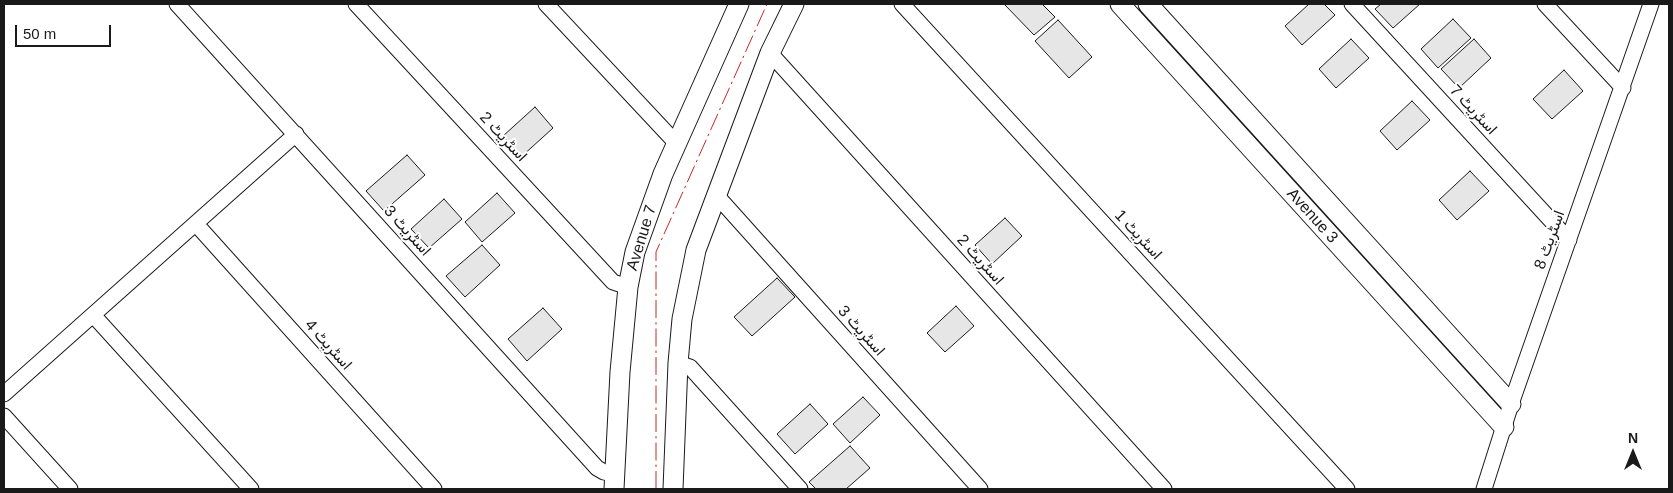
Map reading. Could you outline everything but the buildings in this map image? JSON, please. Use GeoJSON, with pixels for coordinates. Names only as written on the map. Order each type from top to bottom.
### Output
{"type":"FeatureCollection","features":[{"type":"Feature","properties":{"kind":"main road"},"geometry":{"type":"LineString","coordinates":[[673,489],[678,363],[688,282],[696,250],[770,53],[794,4]]}},
{"type":"Feature","properties":{"kind":"main road","name":"Avenue 3"},"geometry":{"type":"LineString","coordinates":[[1120,4],[1504,428]]}},
{"type":"Feature","properties":{"kind":"main road","name":"Avenue 3"},"geometry":{"type":"LineString","coordinates":[[1148,4],[1511,404]]}},
{"type":"Feature","properties":{"kind":"main road","name":"Avenue 7"},"geometry":{"type":"LineString","coordinates":[[615,482],[620,372],[628,287],[635,252],[655,196],[734,7]]}},
{"type":"Feature","properties":{"kind":"street","name":"اسٹریٹ 3"},"geometry":{"type":"LineString","coordinates":[[177,4],[598,468],[615,482]]}},
{"type":"Feature","properties":{"kind":"street","name":"اسٹریٹ 2"},"geometry":{"type":"LineString","coordinates":[[356,4],[612,282],[628,287]]}},
{"type":"Feature","properties":{"kind":"street"},"geometry":{"type":"LineString","coordinates":[[546,4],[677,144]]}},
{"type":"Feature","properties":{"kind":"street","name":"اسٹریٹ 1"},"geometry":{"type":"LineString","coordinates":[[902,4],[1347,489]]}},
{"type":"Feature","properties":{"kind":"street","name":"اسٹریٹ 7"},"geometry":{"type":"LineString","coordinates":[[1352,4],[1569,240]]}},
{"type":"Feature","properties":{"kind":"street"},"geometry":{"type":"LineString","coordinates":[[1544,4],[1623,88]]}},
{"type":"Feature","properties":{"kind":"street","name":"اسٹریٹ 8"},"geometry":{"type":"LineString","coordinates":[[1484,489],[1511,404],[1651,4]]}},
{"type":"Feature","properties":{"kind":"street","name":"اسٹریٹ 2"},"geometry":{"type":"LineString","coordinates":[[770,53],[1164,489]]}},
{"type":"Feature","properties":{"kind":"street"},"geometry":{"type":"LineString","coordinates":[[4,394],[94,316],[296,134]]}},
{"type":"Feature","properties":{"kind":"street","name":"اسٹریٹ 3"},"geometry":{"type":"LineString","coordinates":[[716,196],[980,489]]}},
{"type":"Feature","properties":{"kind":"street","name":"اسٹریٹ 4"},"geometry":{"type":"LineString","coordinates":[[196,224],[434,489]]}},
{"type":"Feature","properties":{"kind":"street"},"geometry":{"type":"LineString","coordinates":[[94,316],[251,489]]}},
{"type":"Feature","properties":{"kind":"street"},"geometry":{"type":"LineString","coordinates":[[678,363],[690,367],[800,489]]}},
{"type":"Feature","properties":{"kind":"street"},"geometry":{"type":"LineString","coordinates":[[4,416],[70,489]]}},
{"type":"Feature","properties":{"kind":"power"},"geometry":{"type":"LineString","coordinates":[[656,489],[656,252],[767,4]]}}]}
